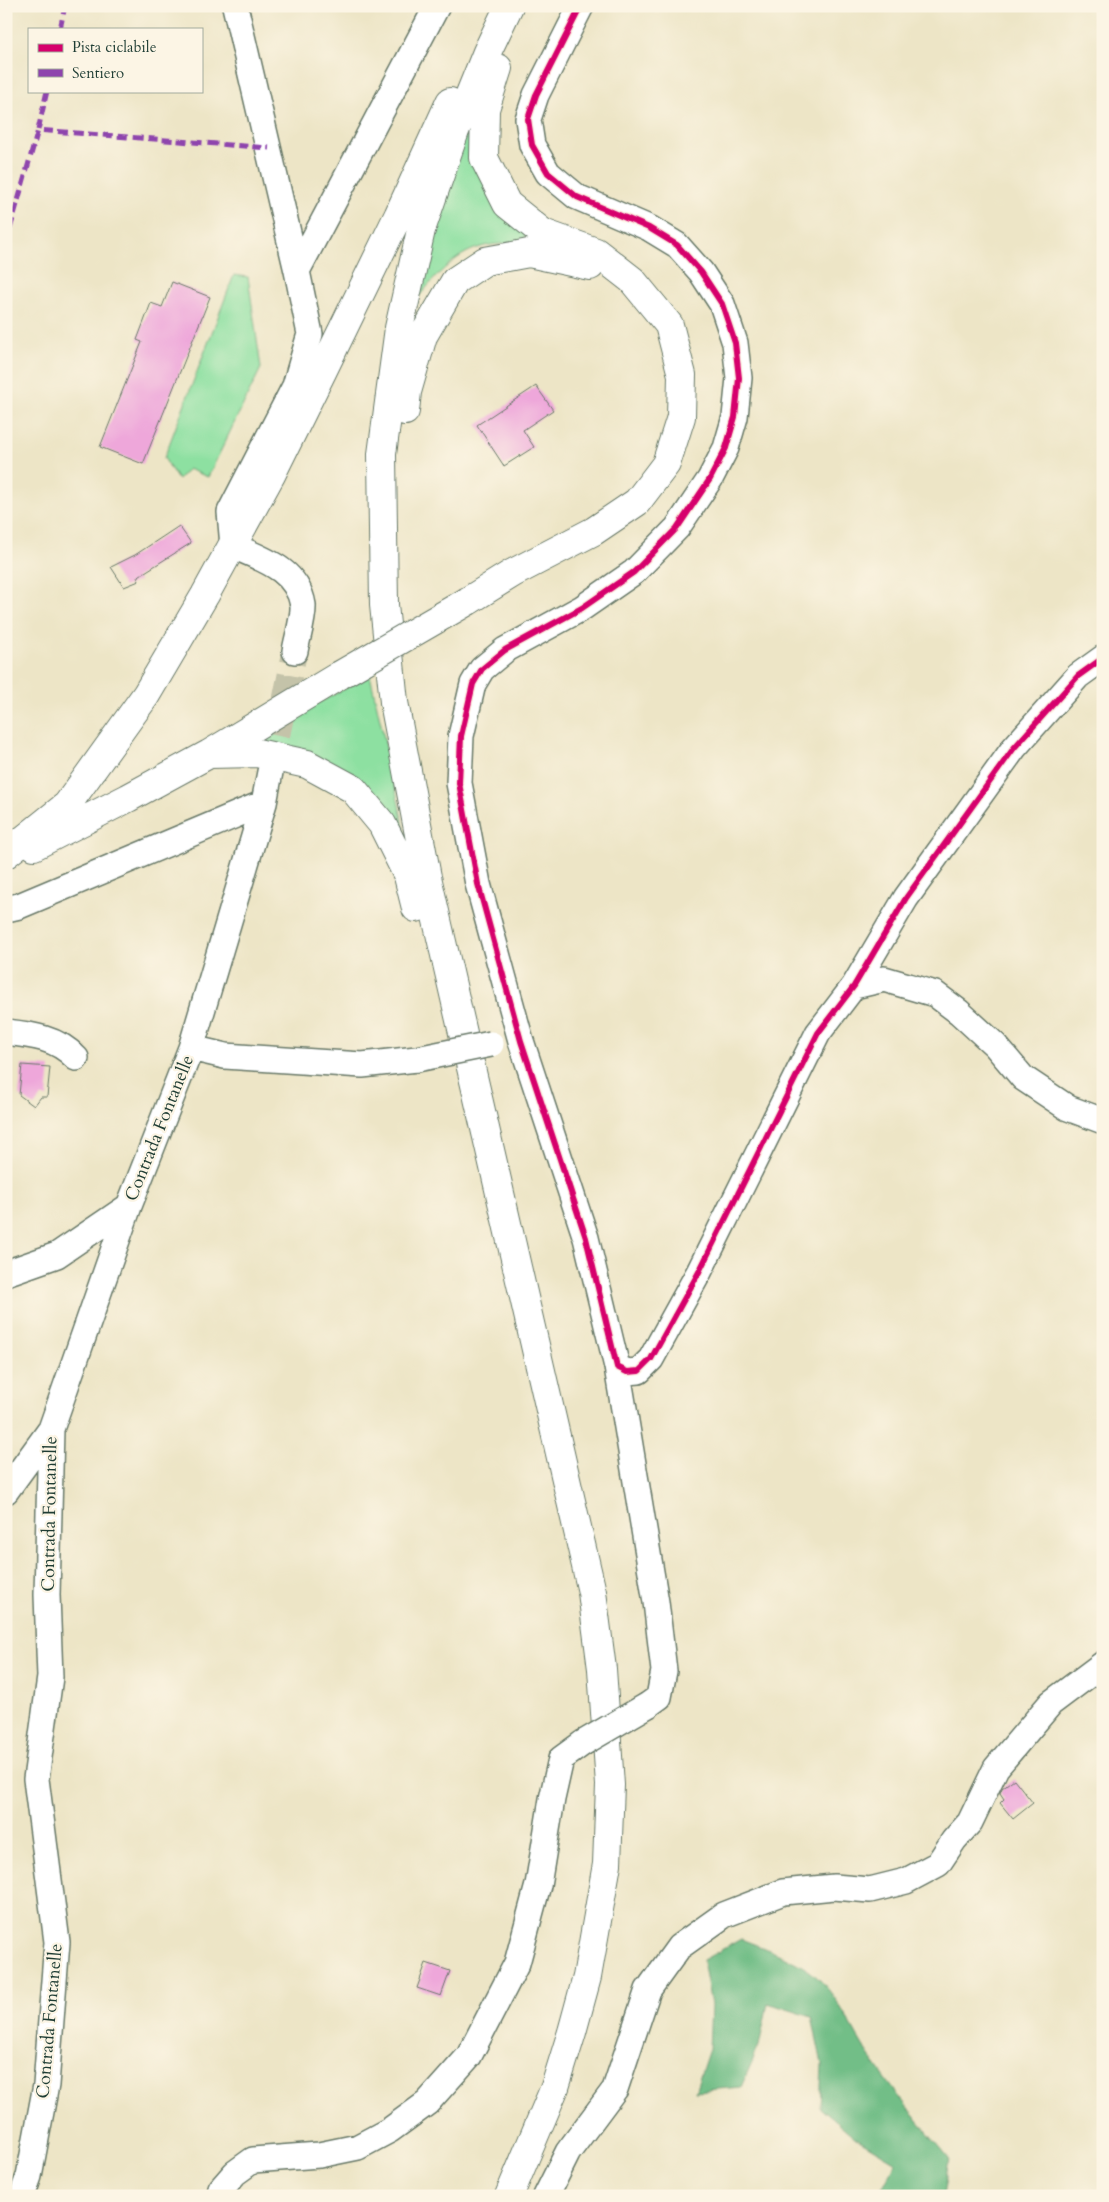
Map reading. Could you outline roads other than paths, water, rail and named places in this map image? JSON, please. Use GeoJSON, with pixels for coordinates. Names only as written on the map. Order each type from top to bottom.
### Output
{"type":"FeatureCollection","features":[{"type":"Feature","properties":{"kind":"main road"},"geometry":{"type":"LineString","coordinates":[[6,854],[67,805],[146,695],[233,546],[279,458],[394,225],[434,133],[496,6]]}},
{"type":"Feature","properties":{"kind":"main road"},"geometry":{"type":"LineString","coordinates":[[509,6],[487,52],[456,131],[421,230],[399,328],[382,454],[384,605],[394,702],[427,877],[592,1592],[602,1669],[610,1784],[607,1864],[587,1977],[555,2087],[509,2196]]}},
{"type":"Feature","properties":{"kind":"main road"},"geometry":{"type":"LineString","coordinates":[[6,860],[128,798],[209,754],[513,573],[594,531],[637,502],[666,464],[681,417],[682,375],[669,325],[632,280],[596,252],[542,233],[507,204],[484,158],[485,109],[499,64],[528,6]]}},
{"type":"Feature","properties":{"kind":"main road"},"geometry":{"type":"LineString","coordinates":[[383,544],[399,500],[400,441],[408,392],[422,336],[454,281],[486,261],[529,253],[580,263],[632,280]]}},
{"type":"Feature","properties":{"kind":"main road"},"geometry":{"type":"LineString","coordinates":[[209,754],[257,753],[307,764],[353,789],[382,824],[408,876],[510,1312],[534,1344]]}},
{"type":"Feature","properties":{"kind":"street"},"geometry":{"type":"LineString","coordinates":[[235,6],[310,334],[295,386],[230,512],[233,546],[277,565],[296,584],[303,606],[295,651]]}},
{"type":"Feature","properties":{"kind":"street"},"geometry":{"type":"LineString","coordinates":[[297,271],[437,6]]}},
{"type":"Feature","properties":{"kind":"street"},"geometry":{"type":"LineString","coordinates":[[219,2196],[221,2189],[235,2173],[253,2160],[319,2155],[358,2147],[390,2130],[427,2103],[469,2056],[517,1963],[538,1885],[552,1798],[561,1759],[582,1743],[648,1705],[658,1697],[664,1670],[656,1602],[617,1367],[586,1238],[521,1041],[478,884],[459,783],[461,736],[472,684],[482,669],[505,650],[582,608],[634,572],[677,528],[710,479],[726,448],[735,417],[739,378],[735,343],[722,304],[701,272],[677,246],[649,228],[577,197],[548,173],[532,145],[528,119],[536,95],[581,6]]}},
{"type":"Feature","properties":{"kind":"street"},"geometry":{"type":"LineString","coordinates":[[617,1367],[627,1372],[639,1371],[651,1359],[699,1272],[818,1033],[854,986],[906,898],[1014,748],[1078,676],[1103,658]]}},
{"type":"Feature","properties":{"kind":"street","name":"Contrada Fontanelle"},"geometry":{"type":"LineString","coordinates":[[22,2196],[30,2176],[46,2085],[58,1942],[36,1779],[50,1677],[47,1595],[51,1428],[129,1206],[191,1048],[264,803],[270,772]]}},
{"type":"Feature","properties":{"kind":"street"},"geometry":{"type":"LineString","coordinates":[[6,909],[20,906],[264,803]]}},
{"type":"Feature","properties":{"kind":"street"},"geometry":{"type":"LineString","coordinates":[[854,986],[884,979],[935,994],[959,1012],[1024,1078],[1068,1108],[1103,1121]]}},
{"type":"Feature","properties":{"kind":"street"},"geometry":{"type":"LineString","coordinates":[[6,1032],[34,1035],[66,1047],[76,1058]]}},
{"type":"Feature","properties":{"kind":"street"},"geometry":{"type":"LineString","coordinates":[[191,1048],[225,1056],[362,1064],[416,1059],[491,1044],[521,1041]]}},
{"type":"Feature","properties":{"kind":"street"},"geometry":{"type":"LineString","coordinates":[[6,1274],[57,1255],[129,1206]]}},
{"type":"Feature","properties":{"kind":"street"},"geometry":{"type":"LineString","coordinates":[[6,1491],[51,1428]]}},
{"type":"Feature","properties":{"kind":"street"},"geometry":{"type":"LineString","coordinates":[[546,2196],[568,2152],[615,2089],[648,1990],[679,1947],[724,1915],[783,1892],[834,1887],[870,1890],[906,1881],[938,1864],[954,1840],[970,1822],[979,1800],[1002,1761],[1051,1703],[1103,1664]]}},
{"type":"Feature","properties":{"kind":"tunnel"},"geometry":{"type":"LineString","coordinates":[[270,772],[295,651]]}}]}
